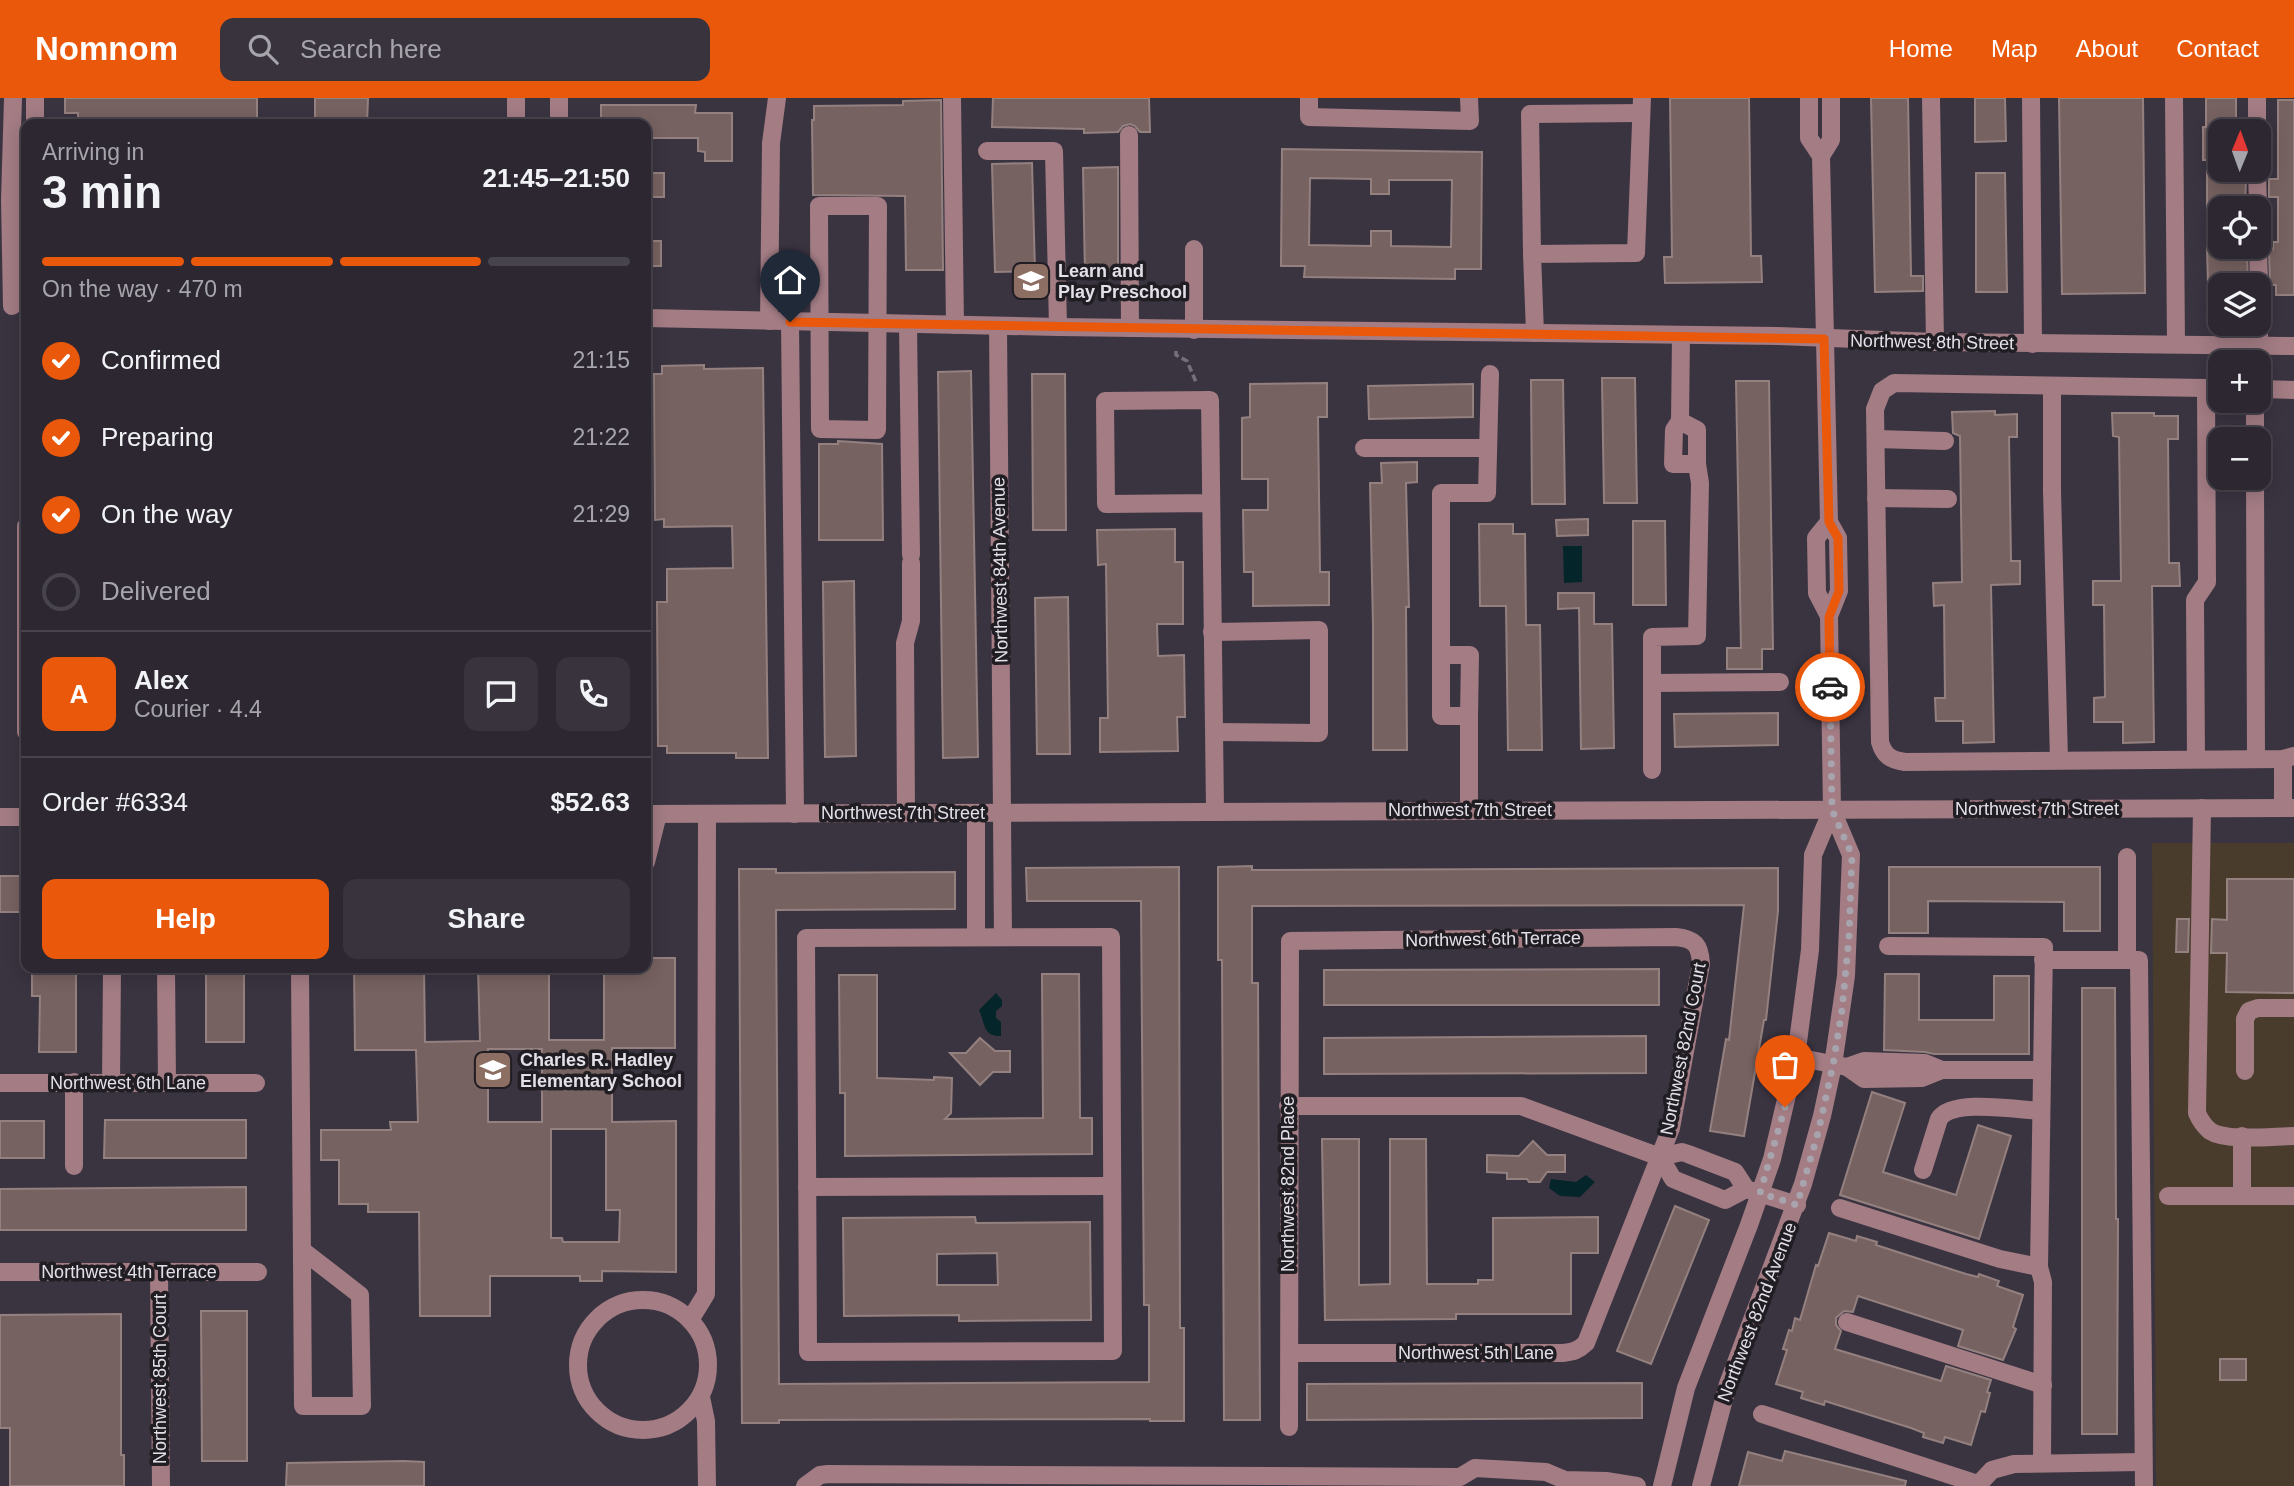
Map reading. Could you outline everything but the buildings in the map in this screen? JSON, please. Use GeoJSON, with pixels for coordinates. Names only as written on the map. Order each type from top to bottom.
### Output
{"type":"FeatureCollection","features":[{"type":"Feature","properties":{"kind":"street"},"geometry":{"type":"LineString","coordinates":[[13,98],[19,172],[13,306]]}},
{"type":"Feature","properties":{"kind":"street"},"geometry":{"type":"LineString","coordinates":[[34,119],[35,98]]}},
{"type":"Feature","properties":{"kind":"street"},"geometry":{"type":"LineString","coordinates":[[516,98],[516,119]]}},
{"type":"Feature","properties":{"kind":"street"},"geometry":{"type":"LineString","coordinates":[[558,98],[559,116]]}},
{"type":"Feature","properties":{"kind":"street"},"geometry":{"type":"LineString","coordinates":[[769,321],[771,143],[777,98]]}},
{"type":"Feature","properties":{"kind":"street"},"geometry":{"type":"LineString","coordinates":[[952,98],[955,325]]}},
{"type":"Feature","properties":{"kind":"street"},"geometry":{"type":"LineString","coordinates":[[1309,98],[1309,117],[1470,121],[1469,98]]}},
{"type":"Feature","properties":{"kind":"street","name":"Northwest 82nd Avenue"},"geometry":{"type":"LineString","coordinates":[[1701,1486],[1728,1384],[1797,1205],[1840,1066],[1852,855],[1832,810],[1829,617],[1839,591],[1838,538],[1829,522],[1821,156],[1810,138],[1809,98]]}},
{"type":"Feature","properties":{"kind":"street","name":"Northwest 82nd Avenue"},"geometry":{"type":"LineString","coordinates":[[1821,156],[1831,140],[1831,98]]}},
{"type":"Feature","properties":{"kind":"street"},"geometry":{"type":"LineString","coordinates":[[1931,98],[1935,342]]}},
{"type":"Feature","properties":{"kind":"street"},"geometry":{"type":"LineString","coordinates":[[2031,98],[2033,344]]}},
{"type":"Feature","properties":{"kind":"street"},"geometry":{"type":"LineString","coordinates":[[2175,98],[2176,344]]}},
{"type":"Feature","properties":{"kind":"street"},"geometry":{"type":"LineString","coordinates":[[2257,98],[2257,119]]}},
{"type":"Feature","properties":{"kind":"street"},"geometry":{"type":"LineString","coordinates":[[1532,254],[1636,253],[1641,106],[1530,114],[1532,254],[1535,333]]}},
{"type":"Feature","properties":{"kind":"street"},"geometry":{"type":"LineString","coordinates":[[1129,135],[1130,328]]}},
{"type":"Feature","properties":{"kind":"street"},"geometry":{"type":"LineString","coordinates":[[987,151],[1054,150],[1058,327]]}},
{"type":"Feature","properties":{"kind":"street"},"geometry":{"type":"LineString","coordinates":[[819,206],[878,206],[877,430],[820,429],[820,322],[819,206]]}},
{"type":"Feature","properties":{"kind":"street"},"geometry":{"type":"LineString","coordinates":[[1194,249],[1194,330]]}},
{"type":"Feature","properties":{"kind":"street","name":"Northwest 8th Street"},"geometry":{"type":"LineString","coordinates":[[651,318],[1194,330],[2294,346]]}},
{"type":"Feature","properties":{"kind":"street"},"geometry":{"type":"LineString","coordinates":[[790,322],[795,814]]}},
{"type":"Feature","properties":{"kind":"street"},"geometry":{"type":"LineString","coordinates":[[906,813],[905,643],[911,621],[908,324]]}},
{"type":"Feature","properties":{"kind":"street","name":"Northwest 84th Avenue"},"geometry":{"type":"LineString","coordinates":[[998,326],[1003,937]]}},
{"type":"Feature","properties":{"kind":"street"},"geometry":{"type":"LineString","coordinates":[[1652,770],[1652,637],[1697,636],[1700,483],[1697,430],[1680,421],[1681,335]]}},
{"type":"Feature","properties":{"kind":"street"},"geometry":{"type":"LineString","coordinates":[[2259,336],[2259,345]]}},
{"type":"Feature","properties":{"kind":"street"},"geometry":{"type":"LineString","coordinates":[[1469,716],[1441,716],[1441,493],[1487,493],[1490,374]]}},
{"type":"Feature","properties":{"kind":"street"},"geometry":{"type":"LineString","coordinates":[[2208,388],[1894,383],[1887,386],[1878,399],[1875,439],[1882,750],[1888,757],[1905,762],[2288,758],[2288,808]]}},
{"type":"Feature","properties":{"kind":"street"},"geometry":{"type":"LineString","coordinates":[[2052,386],[2059,760]]}},
{"type":"Feature","properties":{"kind":"street"},"geometry":{"type":"LineString","coordinates":[[2271,389],[2294,390]]}},
{"type":"Feature","properties":{"kind":"street"},"geometry":{"type":"LineString","coordinates":[[1211,503],[1106,503],[1105,401],[1204,396],[1211,503],[1216,811]]}},
{"type":"Feature","properties":{"kind":"street"},"geometry":{"type":"LineString","coordinates":[[2196,759],[2195,600],[2207,582],[2212,413]]}},
{"type":"Feature","properties":{"kind":"street"},"geometry":{"type":"LineString","coordinates":[[1875,439],[1945,441]]}},
{"type":"Feature","properties":{"kind":"street"},"geometry":{"type":"LineString","coordinates":[[1364,448],[1488,448]]}},
{"type":"Feature","properties":{"kind":"street"},"geometry":{"type":"LineString","coordinates":[[2255,490],[2256,759]]}},
{"type":"Feature","properties":{"kind":"street"},"geometry":{"type":"LineString","coordinates":[[1876,498],[1948,499]]}},
{"type":"Feature","properties":{"kind":"street"},"geometry":{"type":"LineString","coordinates":[[1212,632],[1319,631],[1319,733],[1215,732]]}},
{"type":"Feature","properties":{"kind":"street"},"geometry":{"type":"LineString","coordinates":[[1443,655],[1470,655],[1469,811]]}},
{"type":"Feature","properties":{"kind":"street"},"geometry":{"type":"LineString","coordinates":[[1652,683],[1780,682]]}},
{"type":"Feature","properties":{"kind":"street"},"geometry":{"type":"LineString","coordinates":[[2202,808],[2197,1113],[2208,1130],[2218,1135],[2294,1136]]}},
{"type":"Feature","properties":{"kind":"street","name":"Northwest 7th Street"},"geometry":{"type":"LineString","coordinates":[[652,814],[2288,808]]}},
{"type":"Feature","properties":{"kind":"street","name":"Northwest 82nd Avenue"},"geometry":{"type":"LineString","coordinates":[[1662,1486],[1686,1388],[1753,1191],[1781,1124],[1796,1057],[1810,950],[1813,855],[1832,810]]}},
{"type":"Feature","properties":{"kind":"street"},"geometry":{"type":"LineString","coordinates":[[976,813],[976,937]]}},
{"type":"Feature","properties":{"kind":"street"},"geometry":{"type":"LineString","coordinates":[[690,1320],[706,1294],[707,814]]}},
{"type":"Feature","properties":{"kind":"street"},"geometry":{"type":"LineString","coordinates":[[0,817],[21,817]]}},
{"type":"Feature","properties":{"kind":"street"},"geometry":{"type":"LineString","coordinates":[[2127,857],[2127,960]]}},
{"type":"Feature","properties":{"kind":"street"},"geometry":{"type":"LineString","coordinates":[[976,937],[1111,937],[1112,1351],[808,1352],[806,938],[976,937]]}},
{"type":"Feature","properties":{"kind":"street","name":"Northwest 6th Terrace"},"geometry":{"type":"LineString","coordinates":[[1290,941],[1676,937],[1695,942]]}},
{"type":"Feature","properties":{"kind":"street","name":"Northwest 82nd Place"},"geometry":{"type":"LineString","coordinates":[[1289,1427],[1290,941]]}},
{"type":"Feature","properties":{"kind":"street","name":"Northwest 82nd Court"},"geometry":{"type":"LineString","coordinates":[[1660,1157],[1671,1128],[1701,964],[1699,947],[1695,942]]}},
{"type":"Feature","properties":{"kind":"street"},"geometry":{"type":"LineString","coordinates":[[1888,946],[2044,947],[2039,1267],[2043,1282],[2042,1462]]}},
{"type":"Feature","properties":{"kind":"street"},"geometry":{"type":"LineString","coordinates":[[2043,960],[2139,960],[2144,1486]]}},
{"type":"Feature","properties":{"kind":"street"},"geometry":{"type":"LineString","coordinates":[[111,1083],[112,973]]}},
{"type":"Feature","properties":{"kind":"street"},"geometry":{"type":"LineString","coordinates":[[166,973],[167,1083]]}},
{"type":"Feature","properties":{"kind":"street"},"geometry":{"type":"LineString","coordinates":[[300,973],[303,1406],[362,1406],[360,1295],[302,1250]]}},
{"type":"Feature","properties":{"kind":"street"},"geometry":{"type":"LineString","coordinates":[[2245,1071],[2245,1019],[2249,1011],[2258,1008],[2294,1008]]}},
{"type":"Feature","properties":{"kind":"street"},"geometry":{"type":"LineString","coordinates":[[1796,1057],[1840,1066],[1864,1061],[1896,1071],[1925,1063],[1942,1070],[2041,1070]]}},
{"type":"Feature","properties":{"kind":"street"},"geometry":{"type":"LineString","coordinates":[[74,1082],[74,1167]]}},
{"type":"Feature","properties":{"kind":"street","name":"Northwest 6th Lane"},"geometry":{"type":"LineString","coordinates":[[0,1083],[256,1083]]}},
{"type":"Feature","properties":{"kind":"street"},"geometry":{"type":"LineString","coordinates":[[1288,1106],[1521,1106],[1660,1157],[1682,1152],[1735,1172],[1753,1191],[1797,1205]]}},
{"type":"Feature","properties":{"kind":"street"},"geometry":{"type":"LineString","coordinates":[[1923,1170],[1942,1113],[1972,1107],[2040,1111]]}},
{"type":"Feature","properties":{"kind":"street"},"geometry":{"type":"LineString","coordinates":[[2242,1136],[2242,1195]]}},
{"type":"Feature","properties":{"kind":"street"},"geometry":{"type":"LineString","coordinates":[[1660,1157],[1673,1179],[1725,1200],[1753,1191]]}},
{"type":"Feature","properties":{"kind":"street","name":"Northwest 5th Lane"},"geometry":{"type":"LineString","coordinates":[[1289,1353],[1563,1353],[1582,1348],[1660,1157]]}},
{"type":"Feature","properties":{"kind":"street"},"geometry":{"type":"LineString","coordinates":[[807,1187],[1112,1186]]}},
{"type":"Feature","properties":{"kind":"street"},"geometry":{"type":"LineString","coordinates":[[2168,1196],[2294,1196]]}},
{"type":"Feature","properties":{"kind":"street"},"geometry":{"type":"LineString","coordinates":[[1840,1208],[2000,1259],[2039,1267]]}},
{"type":"Feature","properties":{"kind":"street","name":"Northwest 4th Terrace"},"geometry":{"type":"LineString","coordinates":[[0,1272],[258,1272]]}},
{"type":"Feature","properties":{"kind":"street","name":"Northwest 85th Court"},"geometry":{"type":"LineString","coordinates":[[159,1272],[161,1486]]}},
{"type":"Feature","properties":{"kind":"street"},"geometry":{"type":"LineString","coordinates":[[647,1300],[663,1303],[690,1320],[700,1334],[709,1365],[701,1397],[691,1410],[678,1421],[655,1429],[631,1430],[600,1416],[589,1404],[577,1374],[581,1341],[600,1315],[630,1301],[647,1300]]}},
{"type":"Feature","properties":{"kind":"street"},"geometry":{"type":"LineString","coordinates":[[1847,1322],[2043,1385]]}},
{"type":"Feature","properties":{"kind":"street"},"geometry":{"type":"LineString","coordinates":[[701,1397],[706,1421],[707,1486]]}},
{"type":"Feature","properties":{"kind":"street"},"geometry":{"type":"LineString","coordinates":[[1762,1414],[1977,1485],[1992,1470],[2002,1466],[2042,1462],[2142,1462]]}},
{"type":"Feature","properties":{"kind":"street"},"geometry":{"type":"LineString","coordinates":[[805,1486],[820,1475],[828,1474],[1086,1481],[1465,1481],[1475,1468],[1546,1472],[1571,1483],[1606,1481],[1637,1486]]}},
{"type":"Feature","properties":{"kind":"path"},"geometry":{"type":"LineString","coordinates":[[1176,351],[1176,355],[1187,361],[1204,396]]}},
{"type":"Feature","properties":{"kind":"shaded area"},"geometry":{"type":"Polygon","coordinates":[[[1563,546],[1582,546],[1582,582],[1564,583],[1563,546]]]}},
{"type":"Feature","properties":{"kind":"shaded area"},"geometry":{"type":"Polygon","coordinates":[[[2152,843],[2294,843],[2294,1486],[2156,1486],[2152,843]]]}},
{"type":"Feature","properties":{"kind":"shaded area"},"geometry":{"type":"Polygon","coordinates":[[[996,993],[1002,1000],[1002,1006],[996,1011],[996,1018],[1001,1022],[1001,1036],[988,1032],[979,1010],[996,993]]]}},
{"type":"Feature","properties":{"kind":"shaded area"},"geometry":{"type":"Polygon","coordinates":[[[1586,1175],[1595,1182],[1580,1197],[1560,1196],[1549,1188],[1551,1179],[1576,1182],[1586,1175]]]}},
{"type":"Feature","properties":{"kind":"way so far"},"geometry":{"type":"LineString","coordinates":[[1785,1107],[1760,1193],[1797,1205],[1814,1149],[1833,1065],[1842,1010],[1849,937],[1852,855],[1832,810],[1830,687]]}},
{"type":"Feature","properties":{"kind":"place","name":"Learn and Play Preschool"},"geometry":{"type":"Point","coordinates":[1031,281]}},
{"type":"Feature","properties":{"kind":"place","name":"Charles R. Hadley Elementary School"},"geometry":{"type":"Point","coordinates":[493,1070]}},
{"type":"Feature","properties":{"kind":"route"},"geometry":{"type":"LineString","coordinates":[[790,322],[1194,330],[1778,336],[1824,339],[1829,522],[1838,538],[1839,591],[1829,617],[1830,687]]}}]}
